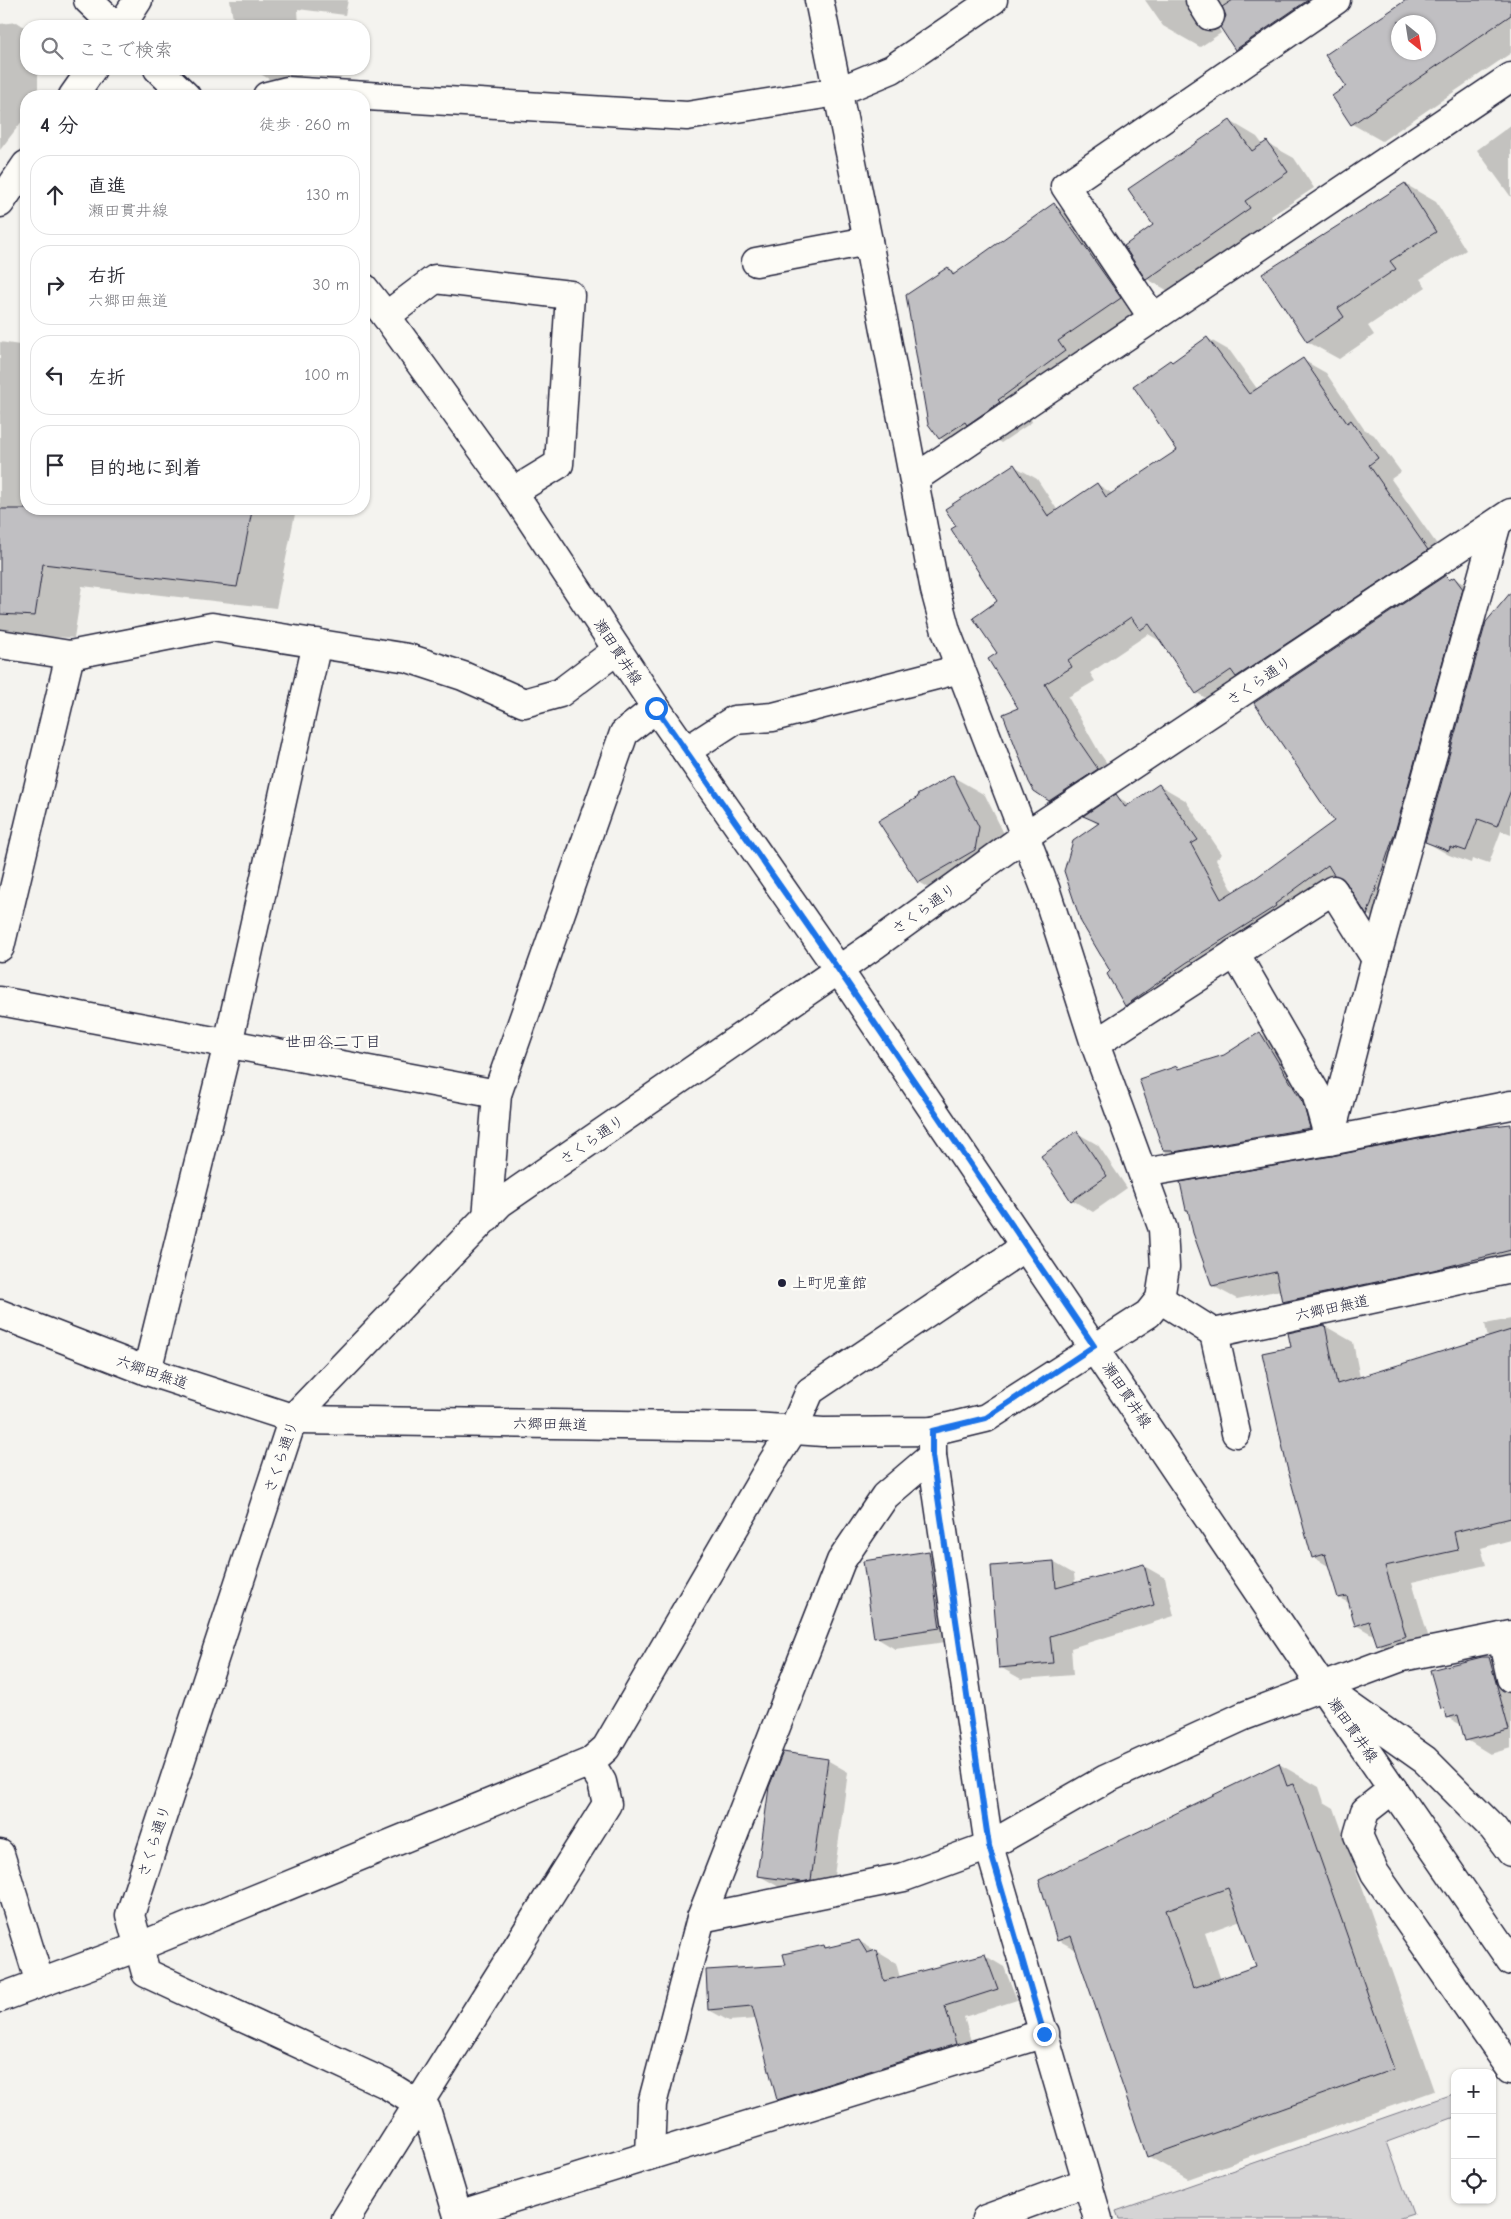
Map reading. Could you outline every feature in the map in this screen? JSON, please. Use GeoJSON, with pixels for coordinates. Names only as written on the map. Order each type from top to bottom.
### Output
{"type":"FeatureCollection","features":[{"type":"Feature","properties":{"kind":"street"},"geometry":{"type":"LineString","coordinates":[[88,0],[109,20]]}},
{"type":"Feature","properties":{"kind":"street"},"geometry":{"type":"LineString","coordinates":[[125,20],[138,0]]}},
{"type":"Feature","properties":{"kind":"street"},"geometry":{"type":"LineString","coordinates":[[819,0],[868,240],[935,590],[960,669],[1045,888],[1095,1044],[1164,1229],[1165,1267],[1160,1299],[1214,1333],[1236,1433]]}},
{"type":"Feature","properties":{"kind":"street"},"geometry":{"type":"LineString","coordinates":[[370,96],[687,116],[837,92],[892,69],[994,0]]}},
{"type":"Feature","properties":{"kind":"street"},"geometry":{"type":"LineString","coordinates":[[1153,318],[1065,186],[1336,0]]}},
{"type":"Feature","properties":{"kind":"street"},"geometry":{"type":"LineString","coordinates":[[77,90],[88,75]]}},
{"type":"Feature","properties":{"kind":"street"},"geometry":{"type":"LineString","coordinates":[[164,75],[180,90]]}},
{"type":"Feature","properties":{"kind":"street"},"geometry":{"type":"LineString","coordinates":[[914,479],[1511,77]]}},
{"type":"Feature","properties":{"kind":"street"},"geometry":{"type":"LineString","coordinates":[[0,203],[20,174]]}},
{"type":"Feature","properties":{"kind":"street"},"geometry":{"type":"LineString","coordinates":[[756,262],[868,240]]}},
{"type":"Feature","properties":{"kind":"street"},"geometry":{"type":"LineString","coordinates":[[386,316],[435,279],[570,295],[560,464],[513,492]]}},
{"type":"Feature","properties":{"kind":"street","name":"瀬田貫井線"},"geometry":{"type":"LineString","coordinates":[[370,296],[513,492],[656,708],[838,969],[1324,1688],[1511,1960]]}},
{"type":"Feature","properties":{"kind":"street"},"geometry":{"type":"LineString","coordinates":[[1329,1141],[1376,958],[1504,518]]}},
{"type":"Feature","properties":{"kind":"street","name":"さくら通り"},"geometry":{"type":"LineString","coordinates":[[459,2217],[426,2109],[386,2084],[146,1973],[130,1915],[293,1418],[500,1204],[838,969],[1024,836],[1504,518]]}},
{"type":"Feature","properties":{"kind":"street"},"geometry":{"type":"LineString","coordinates":[[0,644],[70,655],[212,627],[408,658],[463,676],[524,703],[560,693],[617,650]]}},
{"type":"Feature","properties":{"kind":"street"},"geometry":{"type":"LineString","coordinates":[[147,1371],[228,1044],[317,643]]}},
{"type":"Feature","properties":{"kind":"street"},"geometry":{"type":"LineString","coordinates":[[0,947],[70,655]]}},
{"type":"Feature","properties":{"kind":"street"},"geometry":{"type":"LineString","coordinates":[[686,751],[734,720],[773,716],[960,669]]}},
{"type":"Feature","properties":{"kind":"street"},"geometry":{"type":"LineString","coordinates":[[487,1218],[497,1094],[624,733],[656,708]]}},
{"type":"Feature","properties":{"kind":"street"},"geometry":{"type":"LineString","coordinates":[[1095,1044],[1333,890],[1376,958]]}},
{"type":"Feature","properties":{"kind":"street"},"geometry":{"type":"LineString","coordinates":[[1235,953],[1316,1093],[1329,1141]]}},
{"type":"Feature","properties":{"kind":"street"},"geometry":{"type":"LineString","coordinates":[[0,1001],[497,1094]]}},
{"type":"Feature","properties":{"kind":"street"},"geometry":{"type":"LineString","coordinates":[[1143,1173],[1329,1141],[1511,1105]]}},
{"type":"Feature","properties":{"kind":"street"},"geometry":{"type":"LineString","coordinates":[[0,1998],[138,1947],[590,1762],[606,1748],[793,1430],[810,1391],[1026,1246]]}},
{"type":"Feature","properties":{"kind":"street","name":"六郷田無道"},"geometry":{"type":"LineString","coordinates":[[1214,1333],[1511,1269]]}},
{"type":"Feature","properties":{"kind":"street","name":"六郷田無道"},"geometry":{"type":"LineString","coordinates":[[0,1314],[147,1371],[298,1420],[754,1427],[823,1432],[932,1444],[986,1418],[1094,1346],[1148,1314],[1160,1299]]}},
{"type":"Feature","properties":{"kind":"street"},"geometry":{"type":"LineString","coordinates":[[932,1444],[989,1846],[1098,2219]]}},
{"type":"Feature","properties":{"kind":"street"},"geometry":{"type":"LineString","coordinates":[[650,2155],[652,2104],[701,1918],[841,1561],[885,1496],[932,1444]]}},
{"type":"Feature","properties":{"kind":"street"},"geometry":{"type":"LineString","coordinates":[[701,1918],[904,1877],[989,1846],[1106,1779],[1244,1716],[1324,1688],[1402,1656],[1506,1636],[1511,1678]]}},
{"type":"Feature","properties":{"kind":"street"},"geometry":{"type":"LineString","coordinates":[[1324,1688],[1425,1760],[1493,1828],[1511,1852]]}},
{"type":"Feature","properties":{"kind":"street"},"geometry":{"type":"LineString","coordinates":[[346,2219],[416,2104],[607,1804],[602,1782],[590,1762]]}},
{"type":"Feature","properties":{"kind":"street"},"geometry":{"type":"LineString","coordinates":[[1393,1789],[1365,1811],[1358,1835],[1375,1873],[1511,2069]]}},
{"type":"Feature","properties":{"kind":"street"},"geometry":{"type":"LineString","coordinates":[[0,1854],[40,1983]]}},
{"type":"Feature","properties":{"kind":"street"},"geometry":{"type":"LineString","coordinates":[[459,2217],[650,2155],[1044,2034]]}},
{"type":"Feature","properties":{"kind":"street"},"geometry":{"type":"LineString","coordinates":[[986,2219],[1087,2182]]}},
{"type":"Feature","properties":{"kind":"shaded area"},"geometry":{"type":"Polygon","coordinates":[[[1451,2094],[1451,2118],[1387,2142],[1413,2214],[1397,2219],[1119,2219],[1116,2211],[1451,2094]]]}},
{"type":"Feature","properties":{"kind":"building"},"geometry":{"type":"Polygon","coordinates":[[[1233,0],[1308,0],[1235,50],[1220,27],[1226,16],[1222,7],[1233,0]]]}},
{"type":"Feature","properties":{"kind":"building"},"geometry":{"type":"Polygon","coordinates":[[[1406,0],[1511,0],[1511,15],[1351,125],[1332,96],[1346,86],[1325,55],[1406,0]]]}},
{"type":"Feature","properties":{"kind":"building"},"geometry":{"type":"Polygon","coordinates":[[[1230,120],[1252,151],[1267,141],[1288,172],[1245,201],[1250,208],[1146,280],[1124,246],[1153,225],[1128,189],[1230,120]]]}},
{"type":"Feature","properties":{"kind":"building"},"geometry":{"type":"Polygon","coordinates":[[[1405,183],[1436,232],[1390,261],[1396,269],[1338,308],[1344,317],[1307,342],[1262,274],[1405,183]]]}},
{"type":"Feature","properties":{"kind":"building"},"geometry":{"type":"Polygon","coordinates":[[[1054,203],[1121,298],[1058,341],[1065,351],[998,400],[1000,402],[967,425],[965,422],[939,439],[928,424],[906,295],[948,267],[953,275],[1054,203]]]}},
{"type":"Feature","properties":{"kind":"building"},"geometry":{"type":"Polygon","coordinates":[[[1207,337],[1249,394],[1303,358],[1347,423],[1351,420],[1378,458],[1369,465],[1428,550],[1236,677],[1231,670],[1196,694],[1149,624],[1140,630],[1131,617],[1068,660],[1072,667],[1045,684],[1076,737],[1098,769],[1049,801],[1034,791],[1029,782],[1003,714],[1018,708],[988,659],[997,653],[973,618],[997,601],[951,529],[956,526],[945,509],[1014,464],[1048,516],[1097,483],[1106,497],[1177,450],[1133,386],[1170,360],[1172,362],[1207,337]]]}},
{"type":"Feature","properties":{"kind":"building"},"geometry":{"type":"Polygon","coordinates":[[[0,509],[20,509],[20,515],[251,515],[237,587],[43,564],[35,616],[0,614],[0,509]]]}},
{"type":"Feature","properties":{"kind":"building"},"geometry":{"type":"Polygon","coordinates":[[[1446,575],[1449,580],[1454,577],[1463,589],[1395,832],[1367,916],[1346,882],[1334,875],[1328,865],[1275,904],[1276,906],[1186,963],[1125,1006],[1107,974],[1110,971],[1081,922],[1064,871],[1073,841],[1099,823],[1083,816],[1116,794],[1125,807],[1159,784],[1198,840],[1191,844],[1221,899],[1257,877],[1334,821],[1254,703],[1446,575]]]}},
{"type":"Feature","properties":{"kind":"building"},"geometry":{"type":"Polygon","coordinates":[[[1511,592],[1511,790],[1497,826],[1478,819],[1466,851],[1450,847],[1449,851],[1425,842],[1486,622],[1511,592]]]}},
{"type":"Feature","properties":{"kind":"building"},"geometry":{"type":"Polygon","coordinates":[[[953,775],[979,827],[975,850],[918,883],[878,821],[918,797],[917,795],[953,775]]]}},
{"type":"Feature","properties":{"kind":"building"},"geometry":{"type":"Polygon","coordinates":[[[1260,1032],[1303,1103],[1310,1128],[1174,1152],[1173,1150],[1163,1150],[1139,1079],[1177,1066],[1178,1069],[1224,1055],[1260,1032]]]}},
{"type":"Feature","properties":{"kind":"building"},"geometry":{"type":"Polygon","coordinates":[[[1511,1124],[1511,1250],[1438,1269],[1282,1302],[1276,1272],[1212,1286],[1193,1233],[1180,1182],[1332,1156],[1474,1128],[1511,1124]]]}},
{"type":"Feature","properties":{"kind":"building"},"geometry":{"type":"Polygon","coordinates":[[[1077,1131],[1107,1176],[1071,1201],[1041,1156],[1077,1131]]]}},
{"type":"Feature","properties":{"kind":"building"},"geometry":{"type":"Polygon","coordinates":[[[1325,1325],[1337,1384],[1511,1330],[1511,1518],[1454,1532],[1458,1550],[1385,1566],[1406,1636],[1377,1645],[1369,1621],[1355,1626],[1347,1596],[1338,1598],[1325,1554],[1312,1558],[1287,1467],[1262,1353],[1291,1347],[1288,1333],[1325,1325]]]}},
{"type":"Feature","properties":{"kind":"building"},"geometry":{"type":"Polygon","coordinates":[[[929,1551],[940,1628],[874,1638],[863,1561],[929,1551]]]}},
{"type":"Feature","properties":{"kind":"building"},"geometry":{"type":"Polygon","coordinates":[[[1054,1561],[1056,1588],[1144,1564],[1154,1605],[1050,1636],[1053,1663],[999,1668],[991,1566],[1054,1561]]]}},
{"type":"Feature","properties":{"kind":"building"},"geometry":{"type":"Polygon","coordinates":[[[1482,1657],[1489,1657],[1509,1730],[1465,1741],[1458,1715],[1446,1718],[1444,1708],[1441,1709],[1430,1670],[1482,1657]]]}},
{"type":"Feature","properties":{"kind":"building"},"geometry":{"type":"Polygon","coordinates":[[[783,1752],[828,1759],[811,1880],[802,1882],[757,1876],[769,1787],[783,1752]]]}},
{"type":"Feature","properties":{"kind":"building"},"geometry":{"type":"Polygon","coordinates":[[[1279,1763],[1287,1786],[1294,1784],[1394,2069],[1147,2157],[1071,1936],[1057,1941],[1039,1880],[1279,1763]],[[1228,1888],[1166,1910],[1193,1988],[1256,1966],[1228,1888]]]}},
{"type":"Feature","properties":{"kind":"building"},"geometry":{"type":"Polygon","coordinates":[[[859,1940],[867,1953],[876,1950],[884,1981],[985,1954],[998,1989],[945,2006],[956,2044],[777,2100],[752,2006],[708,2010],[706,1970],[786,1965],[783,1954],[824,1945],[825,1948],[859,1940]]]}},
{"type":"Feature","properties":{"kind":"place","name":"上町児童館"},"geometry":{"type":"Point","coordinates":[782,1283]}},
{"type":"Feature","properties":{"kind":"district","name":"世田谷二丁目"},"geometry":{"type":"Point","coordinates":[333,1041]}},
{"type":"Feature","properties":{"kind":"route"},"geometry":{"type":"LineString","coordinates":[[656,708],[838,969],[1094,1346],[986,1418],[932,1431],[932,1456],[989,1846],[1044,2034]]}}]}
